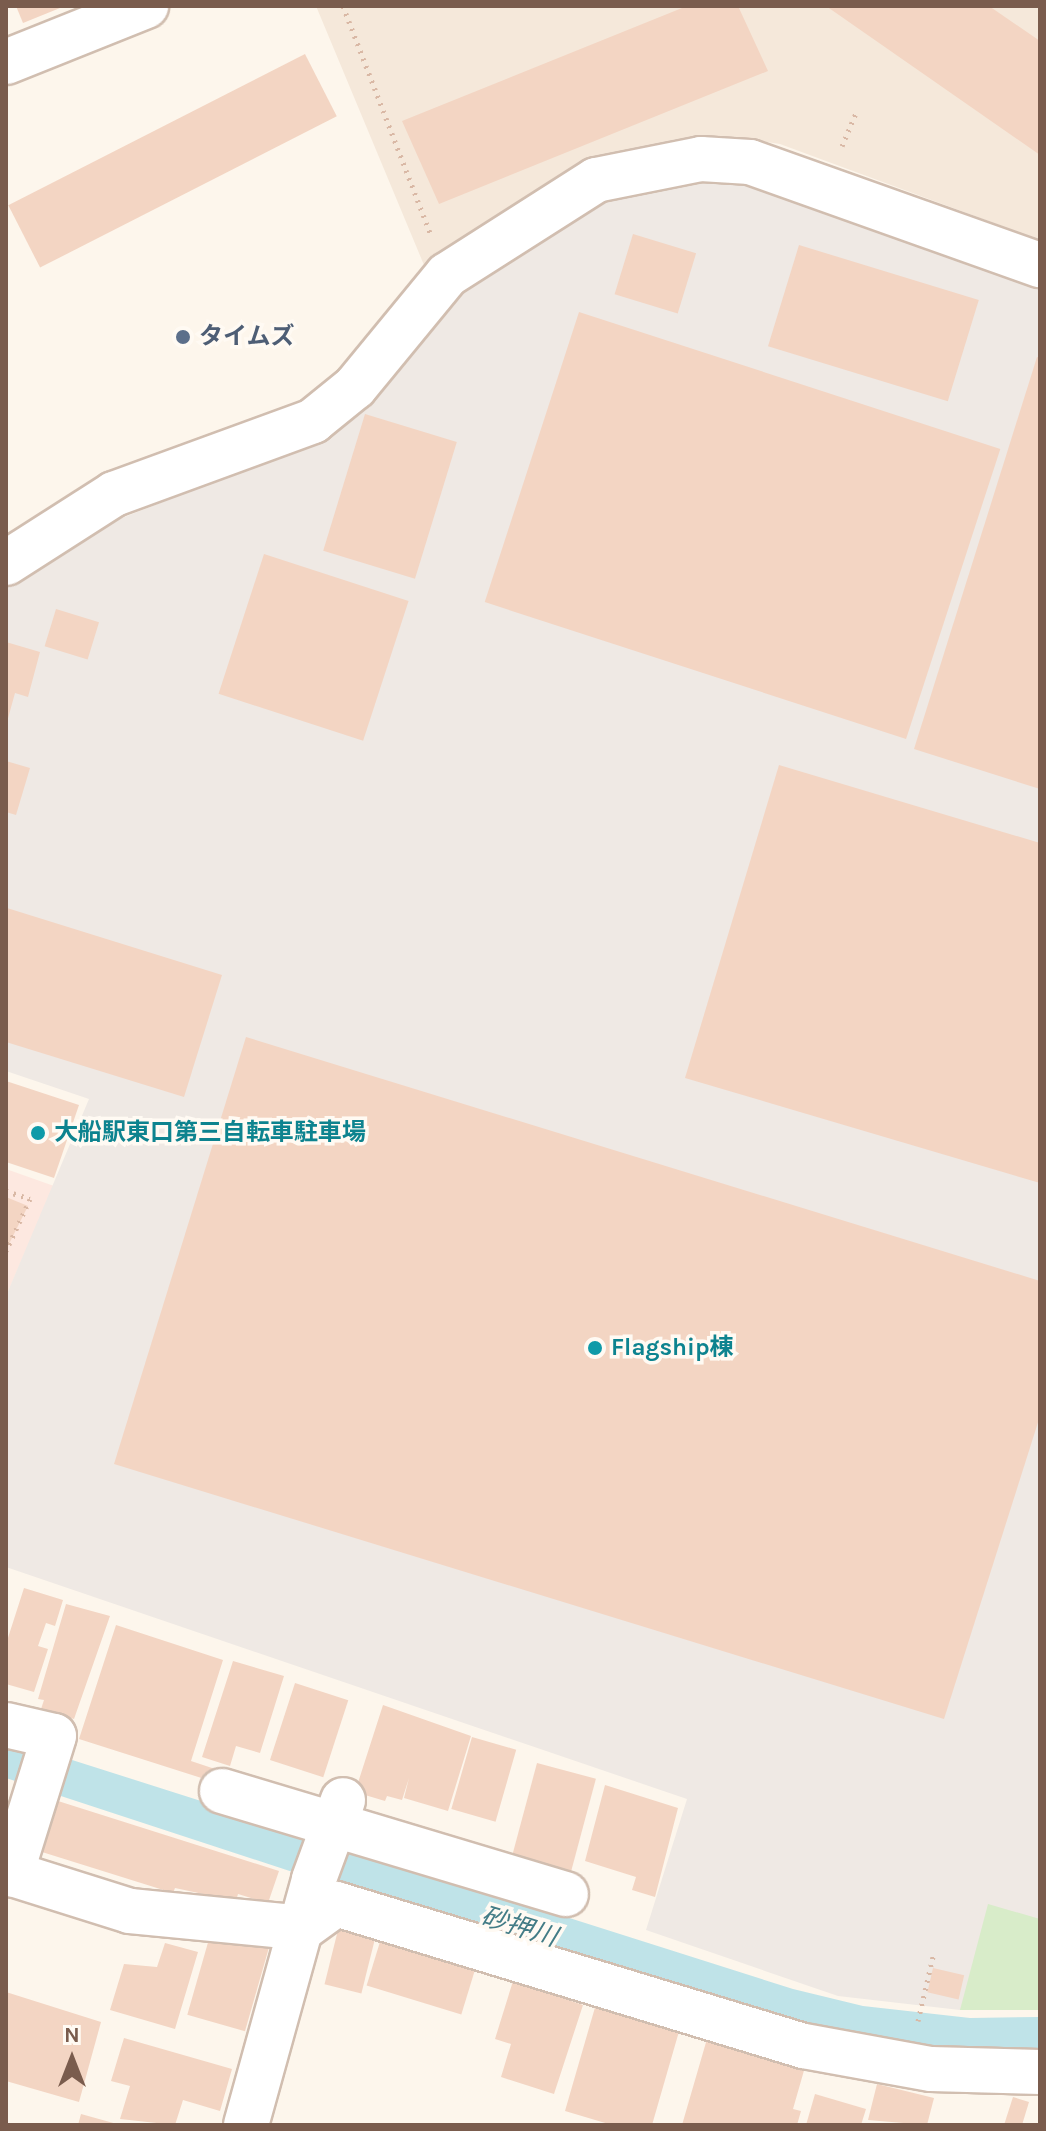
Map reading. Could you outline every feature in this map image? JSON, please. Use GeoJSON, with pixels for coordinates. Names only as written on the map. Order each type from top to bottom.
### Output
{"type":"FeatureCollection","features":[{"type":"Feature","properties":{"kind":"street"},"geometry":{"type":"LineString","coordinates":[[6,62],[146,6]]}},
{"type":"Feature","properties":{"kind":"street"},"geometry":{"type":"LineString","coordinates":[[6,563],[114,494],[313,421],[355,387],[447,275],[596,180],[701,159],[750,162],[1040,265]]}},
{"type":"Feature","properties":{"kind":"street"},"geometry":{"type":"LineString","coordinates":[[6,1725],[54,1736],[9,1873],[130,1911],[303,1928],[336,1904],[804,2046],[931,2069],[1040,2072]]}},
{"type":"Feature","properties":{"kind":"street"},"geometry":{"type":"LineString","coordinates":[[222,1791],[330,1836],[566,1894]]}},
{"type":"Feature","properties":{"kind":"street"},"geometry":{"type":"LineString","coordinates":[[246,2125],[330,1836]]}},
{"type":"Feature","properties":{"kind":"path"},"geometry":{"type":"LineString","coordinates":[[343,6],[447,275]]}},
{"type":"Feature","properties":{"kind":"path"},"geometry":{"type":"LineString","coordinates":[[6,1191],[30,1199],[6,1251]]}},
{"type":"Feature","properties":{"kind":"path"},"geometry":{"type":"LineString","coordinates":[[919,2005],[934,1952]]}},
{"type":"Feature","properties":{"kind":"shaded area"},"geometry":{"type":"Polygon","coordinates":[[[316,6],[1040,6],[1040,240],[780,144],[726,136],[676,139],[619,155],[424,265],[316,6]]]}},
{"type":"Feature","properties":{"kind":"shaded area"},"geometry":{"type":"Polygon","coordinates":[[[711,169],[1040,279],[1040,2010],[960,2010],[838,1996],[646,1930],[687,1799],[6,1567],[6,1296],[89,1099],[6,1071],[6,583],[117,520],[249,468],[518,244],[619,189],[711,169]]]}},
{"type":"Feature","properties":{"kind":"shaded area"},"geometry":{"type":"Polygon","coordinates":[[[6,1169],[54,1186],[6,1296],[6,1169]]]}},
{"type":"Feature","properties":{"kind":"green space"},"geometry":{"type":"Polygon","coordinates":[[[988,1904],[1040,1919],[1040,2010],[960,2010],[988,1904]]]}},
{"type":"Feature","properties":{"kind":"water","name":"砂押川"},"geometry":{"type":"Polygon","coordinates":[[[6,1739],[793,1989],[863,2006],[970,2018],[1040,2017],[1040,2057],[894,2052],[314,1879],[6,1778],[6,1739]]]}},
{"type":"Feature","properties":{"kind":"building"},"geometry":{"type":"Polygon","coordinates":[[[16,6],[65,6],[23,23],[16,6]]]}},
{"type":"Feature","properties":{"kind":"building"},"geometry":{"type":"Polygon","coordinates":[[[687,6],[738,6],[768,71],[439,204],[402,121],[687,6]]]}},
{"type":"Feature","properties":{"kind":"building"},"geometry":{"type":"Polygon","coordinates":[[[826,6],[989,6],[1040,41],[1040,155],[826,6]]]}},
{"type":"Feature","properties":{"kind":"building"},"geometry":{"type":"Polygon","coordinates":[[[305,54],[337,116],[40,268],[8,205],[305,54]]]}},
{"type":"Feature","properties":{"kind":"building"},"geometry":{"type":"Polygon","coordinates":[[[633,234],[696,253],[678,314],[615,294],[633,234]]]}},
{"type":"Feature","properties":{"kind":"building"},"geometry":{"type":"Polygon","coordinates":[[[799,245],[979,300],[948,401],[768,346],[799,245]]]}},
{"type":"Feature","properties":{"kind":"building"},"geometry":{"type":"Polygon","coordinates":[[[579,312],[1000,449],[906,739],[485,602],[579,312]]]}},
{"type":"Feature","properties":{"kind":"building"},"geometry":{"type":"Polygon","coordinates":[[[1037,357],[1040,358],[1040,789],[914,749],[1037,357]]]}},
{"type":"Feature","properties":{"kind":"building"},"geometry":{"type":"Polygon","coordinates":[[[365,414],[457,442],[415,579],[323,551],[365,414]]]}},
{"type":"Feature","properties":{"kind":"building"},"geometry":{"type":"Polygon","coordinates":[[[264,554],[409,601],[363,741],[219,694],[264,554]]]}},
{"type":"Feature","properties":{"kind":"building"},"geometry":{"type":"Polygon","coordinates":[[[56,609],[99,622],[88,659],[45,646],[56,609]]]}},
{"type":"Feature","properties":{"kind":"building"},"geometry":{"type":"Polygon","coordinates":[[[6,642],[40,652],[28,697],[15,693],[7,722],[6,642]]]}},
{"type":"Feature","properties":{"kind":"building"},"geometry":{"type":"Polygon","coordinates":[[[6,761],[30,768],[16,815],[6,812],[6,761]]]}},
{"type":"Feature","properties":{"kind":"building"},"geometry":{"type":"Polygon","coordinates":[[[779,765],[1040,843],[1040,1183],[685,1078],[779,765]]]}},
{"type":"Feature","properties":{"kind":"building"},"geometry":{"type":"Polygon","coordinates":[[[7,908],[222,975],[184,1097],[6,1042],[7,908]]]}},
{"type":"Feature","properties":{"kind":"building","name":"Flagship棟"},"geometry":{"type":"Polygon","coordinates":[[[246,1037],[1040,1281],[1040,1416],[944,1719],[114,1464],[246,1037]]]}},
{"type":"Feature","properties":{"kind":"building","name":"大船駅東口第三自転車駐車場"},"geometry":{"type":"Polygon","coordinates":[[[6,1081],[79,1105],[54,1178],[6,1162],[6,1081]]]}},
{"type":"Feature","properties":{"kind":"building"},"geometry":{"type":"Polygon","coordinates":[[[6,1197],[28,1206],[6,1250],[6,1197]]]}},
{"type":"Feature","properties":{"kind":"building"},"geometry":{"type":"Polygon","coordinates":[[[24,1588],[63,1600],[55,1626],[46,1623],[38,1646],[48,1649],[34,1692],[6,1684],[6,1644],[24,1588]]]}},
{"type":"Feature","properties":{"kind":"building"},"geometry":{"type":"Polygon","coordinates":[[[66,1604],[110,1616],[74,1719],[41,1709],[44,1700],[38,1699],[66,1604]]]}},
{"type":"Feature","properties":{"kind":"building"},"geometry":{"type":"Polygon","coordinates":[[[116,1625],[223,1660],[191,1761],[218,1770],[214,1782],[79,1739],[116,1625]]]}},
{"type":"Feature","properties":{"kind":"building"},"geometry":{"type":"Polygon","coordinates":[[[233,1661],[284,1676],[260,1753],[236,1746],[230,1766],[202,1757],[233,1661]]]}},
{"type":"Feature","properties":{"kind":"building"},"geometry":{"type":"Polygon","coordinates":[[[295,1683],[348,1700],[323,1777],[270,1760],[295,1683]]]}},
{"type":"Feature","properties":{"kind":"building"},"geometry":{"type":"Polygon","coordinates":[[[383,1705],[471,1736],[448,1811],[404,1798],[409,1778],[402,1800],[387,1796],[385,1801],[355,1792],[383,1705]]]}},
{"type":"Feature","properties":{"kind":"building"},"geometry":{"type":"Polygon","coordinates":[[[472,1737],[516,1750],[496,1822],[451,1809],[472,1737]]]}},
{"type":"Feature","properties":{"kind":"building"},"geometry":{"type":"Polygon","coordinates":[[[537,1763],[596,1779],[569,1878],[510,1862],[537,1763]]]}},
{"type":"Feature","properties":{"kind":"building"},"geometry":{"type":"Polygon","coordinates":[[[605,1785],[678,1808],[655,1897],[632,1890],[636,1877],[585,1861],[605,1785]]]}},
{"type":"Feature","properties":{"kind":"building"},"geometry":{"type":"Polygon","coordinates":[[[58,1801],[279,1871],[268,1903],[238,1894],[236,1901],[175,1888],[173,1893],[42,1852],[58,1801]]]}},
{"type":"Feature","properties":{"kind":"building"},"geometry":{"type":"Polygon","coordinates":[[[339,1926],[376,1935],[361,1993],[324,1984],[339,1926]]]}},
{"type":"Feature","properties":{"kind":"building"},"geometry":{"type":"Polygon","coordinates":[[[211,1932],[269,1949],[245,2031],[187,2015],[211,1932]]]}},
{"type":"Feature","properties":{"kind":"building"},"geometry":{"type":"Polygon","coordinates":[[[383,1932],[478,1961],[461,2014],[367,1986],[383,1932]]]}},
{"type":"Feature","properties":{"kind":"building"},"geometry":{"type":"Polygon","coordinates":[[[165,1943],[198,1952],[175,2029],[110,2010],[124,1964],[157,1967],[165,1943]]]}},
{"type":"Feature","properties":{"kind":"building"},"geometry":{"type":"Polygon","coordinates":[[[933,1968],[964,1975],[959,2000],[927,1992],[933,1968]]]}},
{"type":"Feature","properties":{"kind":"building"},"geometry":{"type":"Polygon","coordinates":[[[513,1981],[583,2005],[554,2094],[501,2077],[511,2044],[495,2039],[513,1981]]]}},
{"type":"Feature","properties":{"kind":"building"},"geometry":{"type":"Polygon","coordinates":[[[6,1992],[101,2022],[79,2102],[6,2081],[6,1992]]]}},
{"type":"Feature","properties":{"kind":"building"},"geometry":{"type":"Polygon","coordinates":[[[596,2004],[680,2028],[652,2125],[612,2125],[565,2111],[596,2004]]]}},
{"type":"Feature","properties":{"kind":"building"},"geometry":{"type":"Polygon","coordinates":[[[709,2032],[807,2060],[793,2109],[801,2111],[797,2125],[682,2125],[709,2032]]]}},
{"type":"Feature","properties":{"kind":"building"},"geometry":{"type":"Polygon","coordinates":[[[124,2038],[232,2069],[220,2111],[183,2100],[175,2125],[120,2119],[130,2086],[111,2081],[124,2038]]]}},
{"type":"Feature","properties":{"kind":"building"},"geometry":{"type":"Polygon","coordinates":[[[877,2084],[934,2098],[927,2125],[868,2120],[877,2084]]]}},
{"type":"Feature","properties":{"kind":"building"},"geometry":{"type":"Polygon","coordinates":[[[815,2094],[866,2109],[861,2125],[806,2125],[815,2094]]]}},
{"type":"Feature","properties":{"kind":"building"},"geometry":{"type":"Polygon","coordinates":[[[1013,2097],[1029,2102],[1022,2125],[1004,2125],[1013,2097]]]}},
{"type":"Feature","properties":{"kind":"building"},"geometry":{"type":"Polygon","coordinates":[[[81,2114],[117,2124],[117,2125],[78,2125],[81,2114]]]}},
{"type":"Feature","properties":{"kind":"place","name":"タイムズ"},"geometry":{"type":"Point","coordinates":[183,337]}},
{"type":"Feature","properties":{"kind":"place","name":"大船駅東口第三自転車駐車場"},"geometry":{"type":"Point","coordinates":[38,1133]}},
{"type":"Feature","properties":{"kind":"place","name":"Flagship棟"},"geometry":{"type":"Point","coordinates":[595,1348]}}]}
